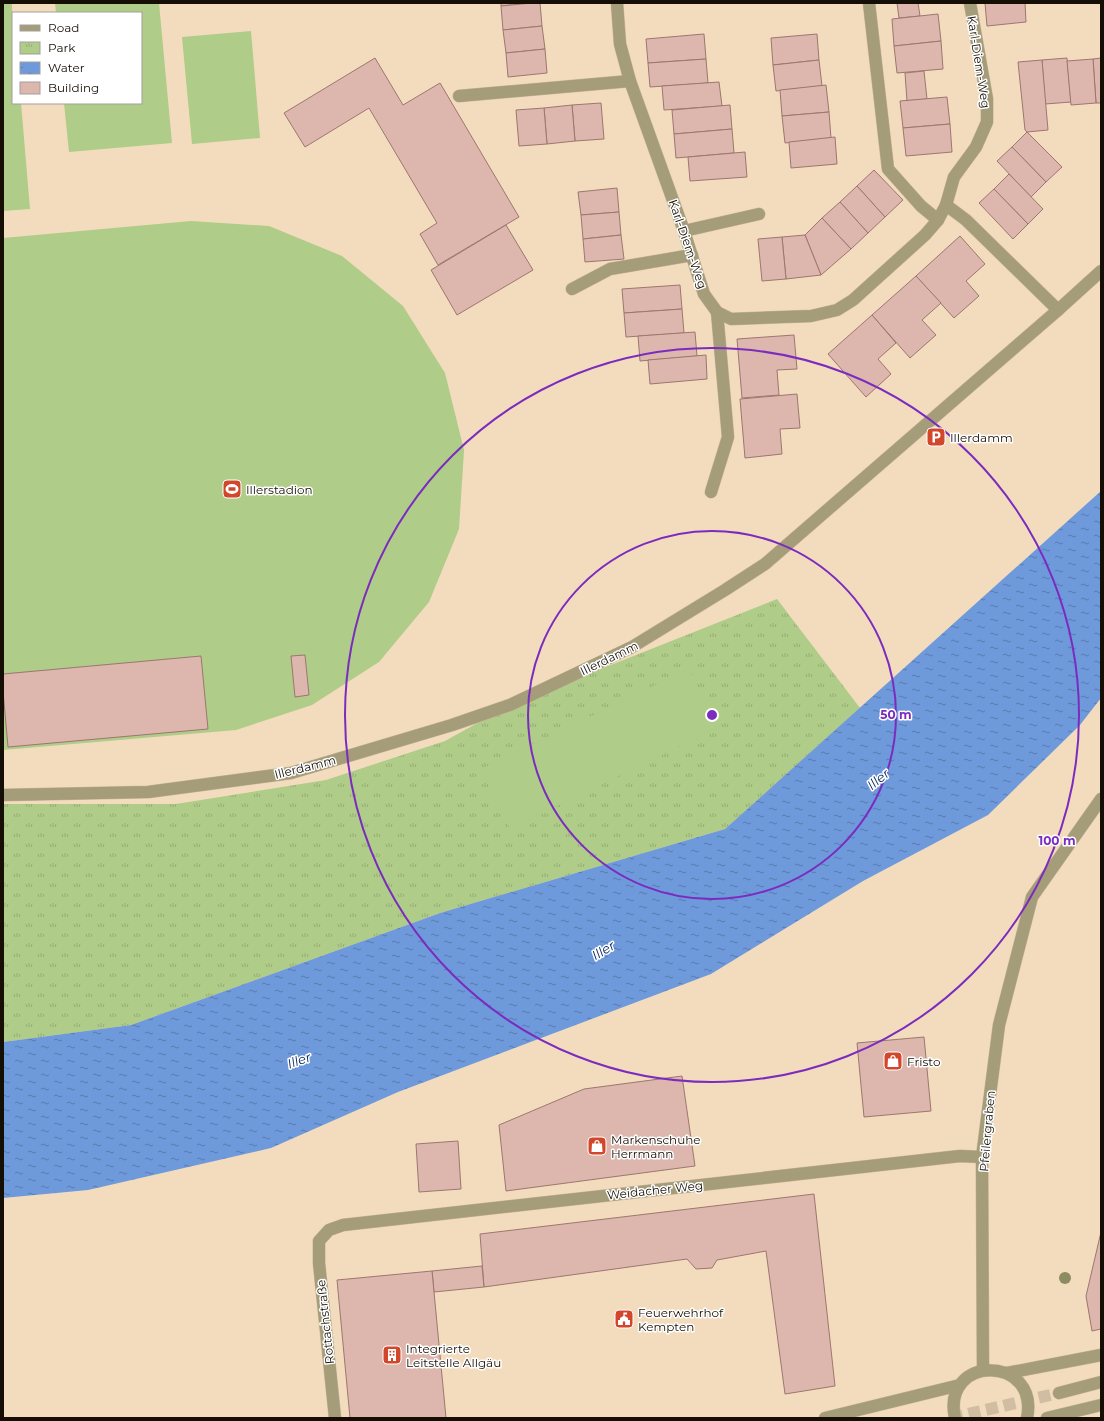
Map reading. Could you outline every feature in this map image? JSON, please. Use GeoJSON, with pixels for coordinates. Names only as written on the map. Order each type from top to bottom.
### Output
{"type":"FeatureCollection","features":[{"type":"Feature","properties":{"kind":"street","name":"Karl-Diem-Weg"},"geometry":{"type":"LineString","coordinates":[[617,3],[620,44],[630,81],[684,231],[704,294],[717,312],[731,318],[811,316],[837,310],[853,300],[925,235],[938,220],[946,205],[954,177],[976,148],[988,122],[987,99],[970,3]]}},
{"type":"Feature","properties":{"kind":"street"},"geometry":{"type":"LineString","coordinates":[[869,3],[888,169],[921,206],[938,220]]}},
{"type":"Feature","properties":{"kind":"street"},"geometry":{"type":"LineString","coordinates":[[459,96],[630,81]]}},
{"type":"Feature","properties":{"kind":"street"},"geometry":{"type":"LineString","coordinates":[[946,205],[966,220],[1058,310]]}},
{"type":"Feature","properties":{"kind":"street"},"geometry":{"type":"LineString","coordinates":[[684,231],[759,214]]}},
{"type":"Feature","properties":{"kind":"street"},"geometry":{"type":"LineString","coordinates":[[572,289],[610,269],[692,255]]}},
{"type":"Feature","properties":{"kind":"street","name":"Illerdamm"},"geometry":{"type":"LineString","coordinates":[[3,795],[148,792],[291,773],[452,725],[510,705],[632,647],[765,564],[1101,271]]}},
{"type":"Feature","properties":{"kind":"street"},"geometry":{"type":"LineString","coordinates":[[711,492],[728,437],[717,312]]}},
{"type":"Feature","properties":{"kind":"street","name":"Pfeilergraben"},"geometry":{"type":"LineString","coordinates":[[983,1370],[982,1157],[999,1025],[1032,897],[1101,799]]}},
{"type":"Feature","properties":{"kind":"street","name":"Weidacher Weg"},"geometry":{"type":"LineString","coordinates":[[329,1230],[351,1224],[896,1163],[960,1156],[982,1157]]}},
{"type":"Feature","properties":{"kind":"street","name":"Rottachstraße"},"geometry":{"type":"LineString","coordinates":[[329,1230],[319,1241],[319,1263],[335,1418]]}},
{"type":"Feature","properties":{"kind":"street"},"geometry":{"type":"LineString","coordinates":[[1007,1373],[1101,1355]]}},
{"type":"Feature","properties":{"kind":"street"},"geometry":{"type":"LineString","coordinates":[[955,1418],[953,1411],[954,1400],[960,1385],[971,1375],[983,1370],[995,1370],[1007,1373],[1022,1385],[1028,1402],[1027,1418]]}},
{"type":"Feature","properties":{"kind":"street"},"geometry":{"type":"LineString","coordinates":[[1059,1393],[1101,1382]]}},
{"type":"Feature","properties":{"kind":"street"},"geometry":{"type":"LineString","coordinates":[[825,1418],[960,1385]]}},
{"type":"Feature","properties":{"kind":"street"},"geometry":{"type":"LineString","coordinates":[[1048,1418],[1101,1405]]}},
{"type":"Feature","properties":{"kind":"green space"},"geometry":{"type":"Polygon","coordinates":[[[3,3],[12,3],[12,104],[21,104],[30,209],[3,211],[3,3]]]}},
{"type":"Feature","properties":{"kind":"green space"},"geometry":{"type":"Polygon","coordinates":[[[55,3],[159,3],[172,143],[69,152],[64,104],[142,104],[142,12],[56,12],[55,3]]]}},
{"type":"Feature","properties":{"kind":"green space"},"geometry":{"type":"Polygon","coordinates":[[[251,31],[260,138],[192,144],[182,37],[251,31]]]}},
{"type":"Feature","properties":{"kind":"green space","name":"Illerstadion"},"geometry":{"type":"Polygon","coordinates":[[[191,221],[269,226],[342,256],[403,306],[445,373],[464,450],[459,529],[429,602],[379,662],[312,705],[236,730],[3,750],[3,238],[191,221]]]}},
{"type":"Feature","properties":{"kind":"green space"},"geometry":{"type":"Polygon","coordinates":[[[777,599],[860,708],[725,829],[440,913],[131,1025],[3,1042],[3,804],[176,804],[326,780],[445,741],[510,705],[777,599]]]}},
{"type":"Feature","properties":{"kind":"green space"},"geometry":{"type":"Polygon","coordinates":[[[689,669],[717,728],[510,829],[481,769],[689,669]]]}},
{"type":"Feature","properties":{"kind":"water","name":"Iller"},"geometry":{"type":"Polygon","coordinates":[[[1101,491],[1101,698],[1080,725],[988,815],[863,881],[711,974],[398,1092],[271,1148],[88,1190],[3,1198],[3,1042],[131,1025],[440,913],[725,829],[1101,491]]]}},
{"type":"Feature","properties":{"kind":"building"},"geometry":{"type":"Polygon","coordinates":[[[501,3],[532,3],[501,6],[501,3]]]}},
{"type":"Feature","properties":{"kind":"building"},"geometry":{"type":"Polygon","coordinates":[[[540,3],[542,26],[503,30],[501,6],[540,3]]]}},
{"type":"Feature","properties":{"kind":"building"},"geometry":{"type":"Polygon","coordinates":[[[897,3],[918,3],[920,16],[899,18],[897,3]]]}},
{"type":"Feature","properties":{"kind":"building"},"geometry":{"type":"Polygon","coordinates":[[[985,3],[1025,3],[1026,22],[987,26],[985,3]]]}},
{"type":"Feature","properties":{"kind":"building"},"geometry":{"type":"Polygon","coordinates":[[[938,14],[941,41],[894,46],[892,19],[938,14]]]}},
{"type":"Feature","properties":{"kind":"building"},"geometry":{"type":"Polygon","coordinates":[[[542,26],[545,49],[506,53],[503,30],[542,26]]]}},
{"type":"Feature","properties":{"kind":"building"},"geometry":{"type":"Polygon","coordinates":[[[704,34],[706,59],[648,63],[646,39],[704,34]]]}},
{"type":"Feature","properties":{"kind":"building"},"geometry":{"type":"Polygon","coordinates":[[[817,34],[819,60],[773,65],[771,38],[817,34]]]}},
{"type":"Feature","properties":{"kind":"building"},"geometry":{"type":"Polygon","coordinates":[[[941,41],[943,69],[897,73],[894,46],[941,41]]]}},
{"type":"Feature","properties":{"kind":"building"},"geometry":{"type":"Polygon","coordinates":[[[545,49],[547,73],[508,77],[506,53],[545,49]]]}},
{"type":"Feature","properties":{"kind":"building"},"geometry":{"type":"Polygon","coordinates":[[[375,58],[403,105],[440,83],[519,217],[438,265],[420,234],[437,223],[369,108],[305,147],[284,113],[375,58]]]}},
{"type":"Feature","properties":{"kind":"building"},"geometry":{"type":"Polygon","coordinates":[[[1067,58],[1071,102],[1045,104],[1042,60],[1067,58]]]}},
{"type":"Feature","properties":{"kind":"building"},"geometry":{"type":"Polygon","coordinates":[[[1101,58],[1101,103],[1096,103],[1093,59],[1101,58]]]}},
{"type":"Feature","properties":{"kind":"building"},"geometry":{"type":"Polygon","coordinates":[[[706,59],[708,83],[650,87],[648,63],[706,59]]]}},
{"type":"Feature","properties":{"kind":"building"},"geometry":{"type":"Polygon","coordinates":[[[1093,59],[1096,103],[1071,105],[1067,61],[1093,59]]]}},
{"type":"Feature","properties":{"kind":"building"},"geometry":{"type":"Polygon","coordinates":[[[819,60],[822,86],[776,91],[773,65],[819,60]]]}},
{"type":"Feature","properties":{"kind":"building"},"geometry":{"type":"Polygon","coordinates":[[[1042,60],[1048,130],[1027,132],[1025,130],[1018,62],[1042,60]]]}},
{"type":"Feature","properties":{"kind":"building"},"geometry":{"type":"Polygon","coordinates":[[[924,71],[927,99],[907,101],[905,73],[924,71]]]}},
{"type":"Feature","properties":{"kind":"building"},"geometry":{"type":"Polygon","coordinates":[[[719,82],[722,106],[664,110],[662,86],[719,82]]]}},
{"type":"Feature","properties":{"kind":"building"},"geometry":{"type":"Polygon","coordinates":[[[826,85],[829,112],[782,116],[780,90],[826,85]]]}},
{"type":"Feature","properties":{"kind":"building"},"geometry":{"type":"Polygon","coordinates":[[[947,97],[950,124],[903,128],[900,101],[947,97]]]}},
{"type":"Feature","properties":{"kind":"building"},"geometry":{"type":"Polygon","coordinates":[[[601,103],[604,139],[575,141],[572,105],[601,103]]]}},
{"type":"Feature","properties":{"kind":"building"},"geometry":{"type":"Polygon","coordinates":[[[572,105],[575,141],[547,144],[544,108],[572,105]]]}},
{"type":"Feature","properties":{"kind":"building"},"geometry":{"type":"Polygon","coordinates":[[[730,105],[732,129],[674,134],[672,110],[730,105]]]}},
{"type":"Feature","properties":{"kind":"building"},"geometry":{"type":"Polygon","coordinates":[[[544,108],[547,144],[519,146],[516,110],[544,108]]]}},
{"type":"Feature","properties":{"kind":"building"},"geometry":{"type":"Polygon","coordinates":[[[829,112],[831,138],[785,143],[782,116],[829,112]]]}},
{"type":"Feature","properties":{"kind":"building"},"geometry":{"type":"Polygon","coordinates":[[[950,124],[952,152],[906,156],[903,128],[950,124]]]}},
{"type":"Feature","properties":{"kind":"building"},"geometry":{"type":"Polygon","coordinates":[[[732,129],[734,153],[676,158],[674,134],[732,129]]]}},
{"type":"Feature","properties":{"kind":"building"},"geometry":{"type":"Polygon","coordinates":[[[1027,132],[1062,167],[1046,182],[1012,147],[1027,132]]]}},
{"type":"Feature","properties":{"kind":"building"},"geometry":{"type":"Polygon","coordinates":[[[835,137],[837,164],[791,168],[789,142],[835,137]]]}},
{"type":"Feature","properties":{"kind":"building"},"geometry":{"type":"Polygon","coordinates":[[[1012,147],[1046,182],[1031,197],[997,161],[1012,147]]]}},
{"type":"Feature","properties":{"kind":"building"},"geometry":{"type":"Polygon","coordinates":[[[745,152],[747,177],[690,181],[688,157],[745,152]]]}},
{"type":"Feature","properties":{"kind":"building"},"geometry":{"type":"Polygon","coordinates":[[[874,170],[903,200],[885,217],[857,186],[874,170]]]}},
{"type":"Feature","properties":{"kind":"building"},"geometry":{"type":"Polygon","coordinates":[[[1009,174],[1043,209],[1028,224],[994,189],[1009,174]]]}},
{"type":"Feature","properties":{"kind":"building"},"geometry":{"type":"Polygon","coordinates":[[[857,186],[885,217],[868,233],[840,202],[857,186]]]}},
{"type":"Feature","properties":{"kind":"building"},"geometry":{"type":"Polygon","coordinates":[[[617,188],[619,212],[581,215],[578,192],[617,188]]]}},
{"type":"Feature","properties":{"kind":"building"},"geometry":{"type":"Polygon","coordinates":[[[994,189],[1028,224],[1013,239],[979,203],[994,189]]]}},
{"type":"Feature","properties":{"kind":"building"},"geometry":{"type":"Polygon","coordinates":[[[840,202],[868,233],[851,249],[822,218],[840,202]]]}},
{"type":"Feature","properties":{"kind":"building"},"geometry":{"type":"Polygon","coordinates":[[[619,212],[621,235],[583,239],[581,215],[619,212]]]}},
{"type":"Feature","properties":{"kind":"building"},"geometry":{"type":"Polygon","coordinates":[[[822,218],[851,249],[821,275],[805,235],[822,218]]]}},
{"type":"Feature","properties":{"kind":"building"},"geometry":{"type":"Polygon","coordinates":[[[506,225],[533,270],[457,315],[431,270],[506,225]]]}},
{"type":"Feature","properties":{"kind":"building"},"geometry":{"type":"Polygon","coordinates":[[[621,235],[624,259],[585,262],[583,239],[621,235]]]}},
{"type":"Feature","properties":{"kind":"building"},"geometry":{"type":"Polygon","coordinates":[[[805,235],[821,275],[786,279],[782,237],[805,235]]]}},
{"type":"Feature","properties":{"kind":"building"},"geometry":{"type":"Polygon","coordinates":[[[960,236],[985,264],[966,281],[979,296],[954,318],[916,276],[960,236]]]}},
{"type":"Feature","properties":{"kind":"building"},"geometry":{"type":"Polygon","coordinates":[[[782,237],[786,279],[762,281],[758,239],[782,237]]]}},
{"type":"Feature","properties":{"kind":"building"},"geometry":{"type":"Polygon","coordinates":[[[916,276],[941,303],[922,320],[936,335],[910,358],[872,315],[916,276]]]}},
{"type":"Feature","properties":{"kind":"building"},"geometry":{"type":"Polygon","coordinates":[[[680,285],[682,309],[624,313],[622,289],[680,285]]]}},
{"type":"Feature","properties":{"kind":"building"},"geometry":{"type":"Polygon","coordinates":[[[682,309],[684,333],[626,337],[624,313],[682,309]]]}},
{"type":"Feature","properties":{"kind":"building"},"geometry":{"type":"Polygon","coordinates":[[[872,315],[896,343],[878,359],[891,374],[866,397],[828,354],[872,315]]]}},
{"type":"Feature","properties":{"kind":"building"},"geometry":{"type":"Polygon","coordinates":[[[695,332],[697,356],[640,361],[638,336],[695,332]]]}},
{"type":"Feature","properties":{"kind":"building"},"geometry":{"type":"Polygon","coordinates":[[[794,335],[797,369],[777,370],[779,395],[742,398],[737,339],[794,335]]]}},
{"type":"Feature","properties":{"kind":"building"},"geometry":{"type":"Polygon","coordinates":[[[706,355],[707,379],[650,384],[648,360],[706,355]]]}},
{"type":"Feature","properties":{"kind":"building"},"geometry":{"type":"Polygon","coordinates":[[[797,394],[800,428],[780,429],[782,454],[745,458],[740,399],[797,394]]]}},
{"type":"Feature","properties":{"kind":"building"},"geometry":{"type":"Polygon","coordinates":[[[305,655],[309,695],[295,697],[291,656],[305,655]]]}},
{"type":"Feature","properties":{"kind":"building"},"geometry":{"type":"Polygon","coordinates":[[[201,656],[208,729],[8,747],[3,674],[201,656]]]}},
{"type":"Feature","properties":{"kind":"building"},"geometry":{"type":"Polygon","coordinates":[[[924,1037],[931,1111],[864,1117],[857,1043],[924,1037]]]}},
{"type":"Feature","properties":{"kind":"building","name":"Markenschuhe Herrmann"},"geometry":{"type":"Polygon","coordinates":[[[682,1076],[695,1166],[506,1191],[499,1125],[584,1089],[682,1076]]]}},
{"type":"Feature","properties":{"kind":"building"},"geometry":{"type":"Polygon","coordinates":[[[458,1141],[461,1189],[419,1192],[416,1144],[458,1141]]]}},
{"type":"Feature","properties":{"kind":"building"},"geometry":{"type":"Polygon","coordinates":[[[814,1194],[835,1386],[785,1394],[766,1251],[717,1260],[712,1268],[696,1269],[687,1259],[484,1287],[480,1234],[814,1194]]]}},
{"type":"Feature","properties":{"kind":"building"},"geometry":{"type":"Polygon","coordinates":[[[1101,1232],[1101,1329],[1092,1331],[1086,1296],[1101,1232]]]}},
{"type":"Feature","properties":{"kind":"building"},"geometry":{"type":"Polygon","coordinates":[[[482,1266],[484,1287],[434,1292],[432,1271],[482,1266]]]}},
{"type":"Feature","properties":{"kind":"building","name":"Integrierte Leitstelle Allgäu"},"geometry":{"type":"Polygon","coordinates":[[[432,1271],[446,1418],[350,1418],[337,1280],[432,1271]]]}},
{"type":"Feature","properties":{"kind":"tunnel"},"geometry":{"type":"LineString","coordinates":[[951,1418],[1059,1393]]}},
{"type":"Feature","properties":{"kind":"place","name":"Illerdamm"},"geometry":{"type":"Point","coordinates":[936,437]}},
{"type":"Feature","properties":{"kind":"place","name":"Illerstadion"},"geometry":{"type":"Point","coordinates":[232,489]}},
{"type":"Feature","properties":{"kind":"place","name":"Fristo"},"geometry":{"type":"Point","coordinates":[893,1061]}},
{"type":"Feature","properties":{"kind":"place","name":"Markenschuhe Herrmann"},"geometry":{"type":"Point","coordinates":[597,1146]}},
{"type":"Feature","properties":{"kind":"place","name":"Feuerwehrhof Kempten"},"geometry":{"type":"Point","coordinates":[624,1319]}},
{"type":"Feature","properties":{"kind":"place","name":"Integrierte Leitstelle Allgäu"},"geometry":{"type":"Point","coordinates":[392,1355]}}]}
